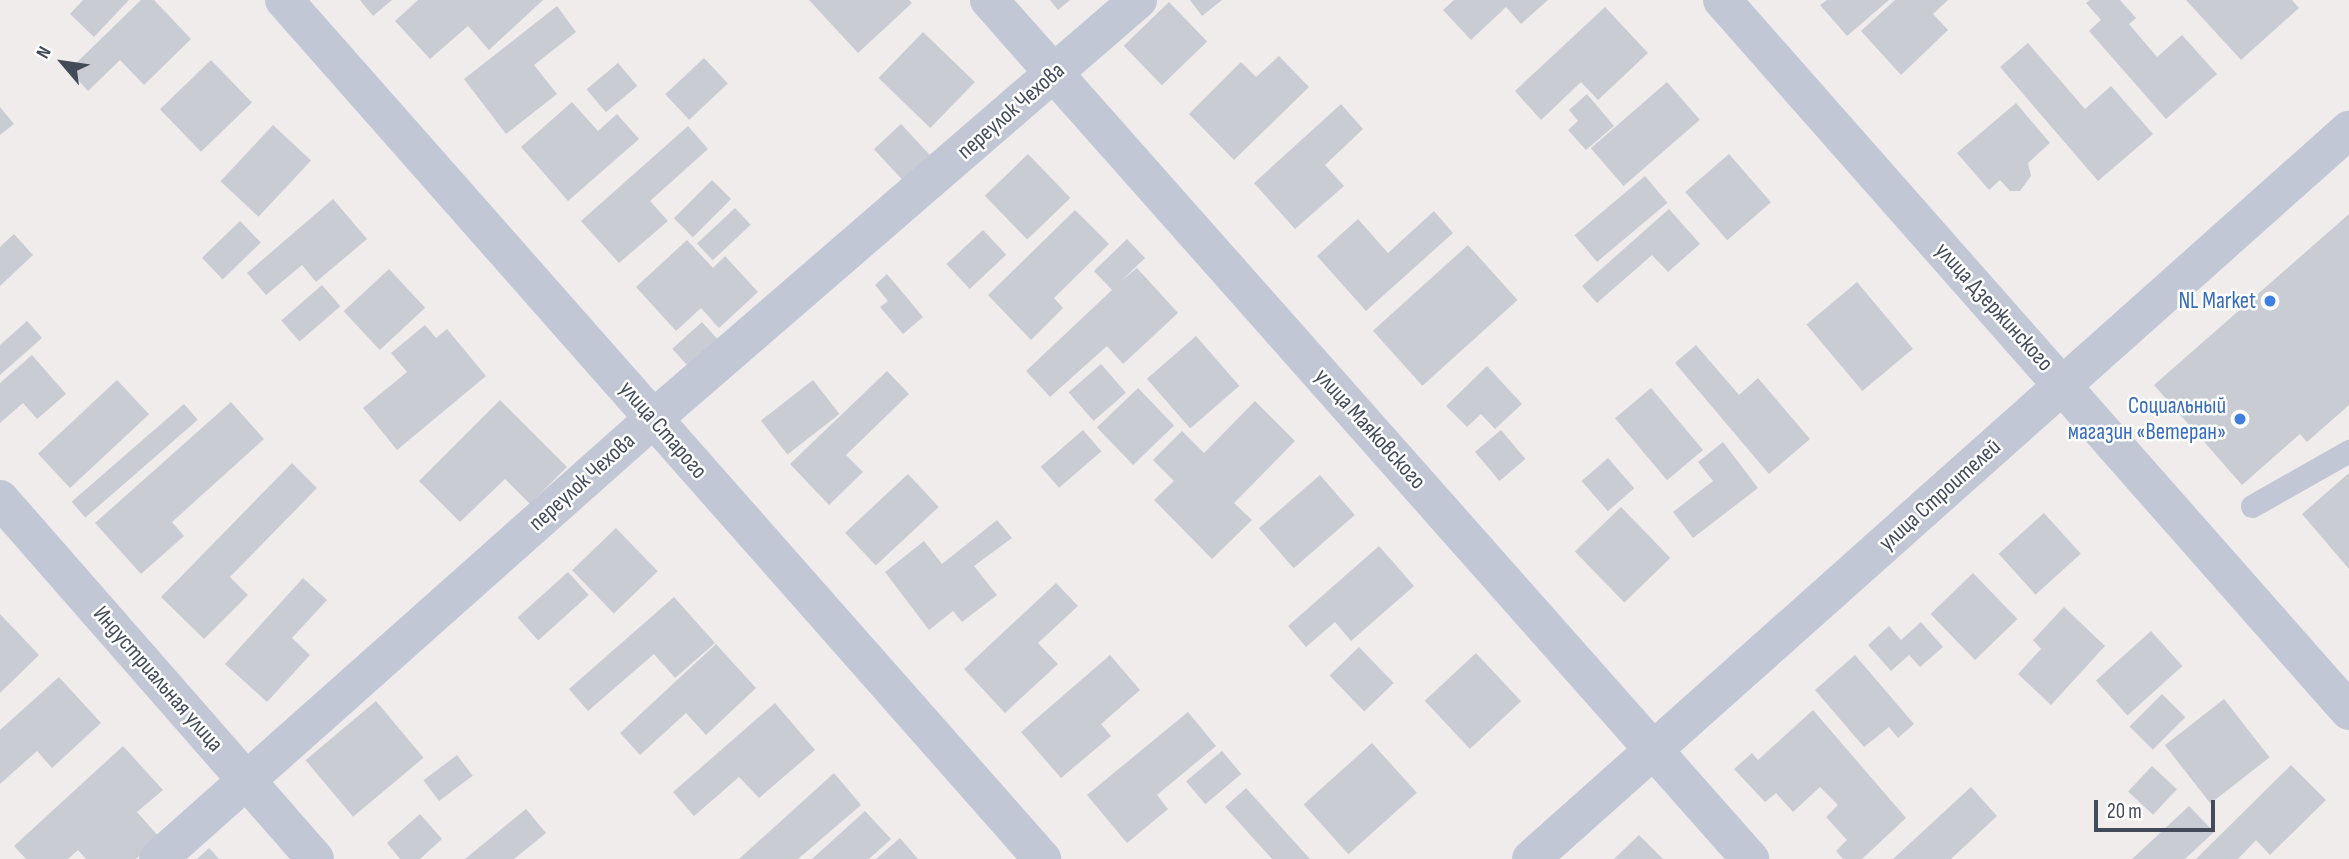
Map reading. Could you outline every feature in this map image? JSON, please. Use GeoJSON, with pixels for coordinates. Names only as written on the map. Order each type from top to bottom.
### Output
{"type":"FeatureCollection","features":[{"type":"Feature","properties":{"kind":"street","name":"улица Старого"},"geometry":{"type":"LineString","coordinates":[[284,0],[1042,859]]}},
{"type":"Feature","properties":{"kind":"street","name":"улица Маяковского"},"geometry":{"type":"LineString","coordinates":[[989,0],[1749,859]]}},
{"type":"Feature","properties":{"kind":"street","name":"переулок Чехова"},"geometry":{"type":"LineString","coordinates":[[158,859],[653,419],[1138,0]]}},
{"type":"Feature","properties":{"kind":"street","name":"улица Дзержинского"},"geometry":{"type":"LineString","coordinates":[[1722,0],[2349,711]]}},
{"type":"Feature","properties":{"kind":"street","name":"улица Строителей"},"geometry":{"type":"LineString","coordinates":[[1531,859],[2349,130]]}},
{"type":"Feature","properties":{"kind":"street","name":"Индустриальная улица"},"geometry":{"type":"LineString","coordinates":[[0,499],[315,859]]}},
{"type":"Feature","properties":{"kind":"lane"},"geometry":{"type":"LineString","coordinates":[[2252,506],[2349,451]]}},
{"type":"Feature","properties":{"kind":"building"},"geometry":{"type":"Polygon","coordinates":[[[83,0],[129,0],[94,37],[70,14],[83,0]]]}},
{"type":"Feature","properties":{"kind":"building"},"geometry":{"type":"Polygon","coordinates":[[[141,0],[154,0],[191,39],[144,85],[120,60],[88,91],[69,70],[141,0]]]}},
{"type":"Feature","properties":{"kind":"building"},"geometry":{"type":"Polygon","coordinates":[[[360,0],[392,0],[373,16],[360,0]]]}},
{"type":"Feature","properties":{"kind":"building"},"geometry":{"type":"Polygon","coordinates":[[[418,0],[543,0],[489,50],[468,26],[430,59],[395,21],[418,0]]]}},
{"type":"Feature","properties":{"kind":"building"},"geometry":{"type":"Polygon","coordinates":[[[809,0],[909,0],[912,3],[858,53],[809,0]]]}},
{"type":"Feature","properties":{"kind":"building"},"geometry":{"type":"Polygon","coordinates":[[[1050,0],[1070,0],[1058,10],[1050,0]]]}},
{"type":"Feature","properties":{"kind":"building"},"geometry":{"type":"Polygon","coordinates":[[[1190,0],[1222,0],[1202,16],[1190,0]]]}},
{"type":"Feature","properties":{"kind":"building"},"geometry":{"type":"Polygon","coordinates":[[[1454,0],[1548,0],[1521,24],[1506,7],[1471,40],[1443,10],[1454,0]]]}},
{"type":"Feature","properties":{"kind":"building"},"geometry":{"type":"Polygon","coordinates":[[[1827,0],[1889,0],[1847,36],[1820,5],[1827,0]]]}},
{"type":"Feature","properties":{"kind":"building"},"geometry":{"type":"Polygon","coordinates":[[[1895,0],[1948,0],[1933,14],[1948,30],[1901,75],[1861,31],[1895,0]]]}},
{"type":"Feature","properties":{"kind":"building"},"geometry":{"type":"Polygon","coordinates":[[[2090,0],[2120,0],[2136,18],[2129,24],[2157,57],[2182,35],[2217,74],[2166,119],[2089,31],[2101,20],[2086,3],[2090,0]]]}},
{"type":"Feature","properties":{"kind":"building"},"geometry":{"type":"Polygon","coordinates":[[[2186,0],[2292,0],[2299,8],[2241,60],[2186,0]]]}},
{"type":"Feature","properties":{"kind":"building"},"geometry":{"type":"Polygon","coordinates":[[[1169,2],[1207,42],[1162,85],[1124,46],[1169,2]]]}},
{"type":"Feature","properties":{"kind":"building"},"geometry":{"type":"Polygon","coordinates":[[[557,6],[576,32],[534,65],[557,94],[506,134],[464,79],[557,6]]]}},
{"type":"Feature","properties":{"kind":"building"},"geometry":{"type":"Polygon","coordinates":[[[1605,7],[1648,53],[1598,100],[1581,82],[1541,120],[1515,91],[1605,7]]]}},
{"type":"Feature","properties":{"kind":"building"},"geometry":{"type":"Polygon","coordinates":[[[923,32],[975,82],[930,128],[879,78],[923,32]]]}},
{"type":"Feature","properties":{"kind":"building"},"geometry":{"type":"Polygon","coordinates":[[[2028,43],[2085,109],[2111,86],[2153,134],[2098,181],[2000,67],[2028,43]]]}},
{"type":"Feature","properties":{"kind":"building"},"geometry":{"type":"Polygon","coordinates":[[[1279,56],[1309,87],[1234,160],[1189,114],[1241,62],[1256,77],[1279,56]]]}},
{"type":"Feature","properties":{"kind":"building"},"geometry":{"type":"Polygon","coordinates":[[[704,58],[728,84],[689,120],[665,94],[704,58]]]}},
{"type":"Feature","properties":{"kind":"building"},"geometry":{"type":"Polygon","coordinates":[[[211,60],[252,102],[201,152],[160,109],[211,60]]]}},
{"type":"Feature","properties":{"kind":"building"},"geometry":{"type":"Polygon","coordinates":[[[618,63],[637,86],[606,112],[587,89],[618,63]]]}},
{"type":"Feature","properties":{"kind":"building"},"geometry":{"type":"Polygon","coordinates":[[[1667,82],[1700,120],[1624,186],[1591,148],[1667,82]]]}},
{"type":"Feature","properties":{"kind":"building"},"geometry":{"type":"Polygon","coordinates":[[[1587,94],[1614,126],[1586,150],[1568,130],[1578,121],[1569,110],[1587,94]]]}},
{"type":"Feature","properties":{"kind":"building"},"geometry":{"type":"Polygon","coordinates":[[[572,102],[598,131],[617,114],[639,139],[568,201],[521,147],[572,102]]]}},
{"type":"Feature","properties":{"kind":"building"},"geometry":{"type":"Polygon","coordinates":[[[2016,103],[2050,143],[2028,163],[2031,176],[2020,191],[2010,191],[2000,180],[1989,190],[1957,153],[2016,103]]]}},
{"type":"Feature","properties":{"kind":"building"},"geometry":{"type":"Polygon","coordinates":[[[1341,104],[1363,129],[1325,165],[1344,186],[1295,229],[1254,183],[1341,104]]]}},
{"type":"Feature","properties":{"kind":"building"},"geometry":{"type":"Polygon","coordinates":[[[0,107],[14,124],[0,135],[0,107]]]}},
{"type":"Feature","properties":{"kind":"building"},"geometry":{"type":"Polygon","coordinates":[[[901,124],[932,157],[905,182],[874,149],[901,124]]]}},
{"type":"Feature","properties":{"kind":"building"},"geometry":{"type":"Polygon","coordinates":[[[273,125],[311,160],[259,217],[220,181],[273,125]]]}},
{"type":"Feature","properties":{"kind":"building"},"geometry":{"type":"Polygon","coordinates":[[[688,126],[708,149],[650,201],[668,221],[619,263],[581,221],[688,126]]]}},
{"type":"Feature","properties":{"kind":"building"},"geometry":{"type":"Polygon","coordinates":[[[1028,154],[1070,198],[1027,240],[985,196],[1028,154]]]}},
{"type":"Feature","properties":{"kind":"building"},"geometry":{"type":"Polygon","coordinates":[[[1729,154],[1771,202],[1727,240],[1685,192],[1729,154]]]}},
{"type":"Feature","properties":{"kind":"building"},"geometry":{"type":"Polygon","coordinates":[[[1645,176],[1667,203],[1597,262],[1575,235],[1645,176]]]}},
{"type":"Feature","properties":{"kind":"building"},"geometry":{"type":"Polygon","coordinates":[[[712,180],[731,199],[693,237],[674,218],[712,180]]]}},
{"type":"Feature","properties":{"kind":"building"},"geometry":{"type":"Polygon","coordinates":[[[333,199],[367,239],[316,282],[302,265],[266,295],[247,273],[333,199]]]}},
{"type":"Feature","properties":{"kind":"building"},"geometry":{"type":"Polygon","coordinates":[[[735,208],[751,225],[713,260],[697,243],[735,208]]]}},
{"type":"Feature","properties":{"kind":"building"},"geometry":{"type":"Polygon","coordinates":[[[1669,209],[1700,244],[1668,272],[1652,255],[1597,303],[1582,286],[1669,209]]]}},
{"type":"Feature","properties":{"kind":"building"},"geometry":{"type":"Polygon","coordinates":[[[1075,210],[1109,244],[1054,298],[1063,308],[1031,340],[988,295],[1075,210]]]}},
{"type":"Feature","properties":{"kind":"building"},"geometry":{"type":"Polygon","coordinates":[[[1434,211],[1453,233],[1366,311],[1317,256],[1358,219],[1388,253],[1434,211]]]}},
{"type":"Feature","properties":{"kind":"building"},"geometry":{"type":"Polygon","coordinates":[[[2349,214],[2349,405],[2307,442],[2300,434],[2242,485],[2154,385],[2349,214]]]}},
{"type":"Feature","properties":{"kind":"building"},"geometry":{"type":"Polygon","coordinates":[[[240,221],[261,243],[223,279],[202,258],[240,221]]]}},
{"type":"Feature","properties":{"kind":"building"},"geometry":{"type":"Polygon","coordinates":[[[983,230],[1006,255],[970,289],[946,264],[983,230]]]}},
{"type":"Feature","properties":{"kind":"building"},"geometry":{"type":"Polygon","coordinates":[[[14,234],[33,255],[0,286],[0,247],[14,234]]]}},
{"type":"Feature","properties":{"kind":"building"},"geometry":{"type":"Polygon","coordinates":[[[1127,239],[1145,258],[1121,281],[1137,268],[1178,313],[1123,364],[1107,346],[1050,397],[1026,371],[1112,290],[1094,271],[1127,239]]]}},
{"type":"Feature","properties":{"kind":"building"},"geometry":{"type":"Polygon","coordinates":[[[687,240],[713,268],[725,256],[758,292],[719,328],[701,308],[676,331],[636,287],[687,240]]]}},
{"type":"Feature","properties":{"kind":"building"},"geometry":{"type":"Polygon","coordinates":[[[1468,245],[1518,300],[1422,386],[1373,331],[1468,245]]]}},
{"type":"Feature","properties":{"kind":"building"},"geometry":{"type":"Polygon","coordinates":[[[389,269],[425,308],[380,350],[344,311],[389,269]]]}},
{"type":"Feature","properties":{"kind":"building"},"geometry":{"type":"Polygon","coordinates":[[[887,274],[923,317],[903,334],[880,307],[888,301],[875,285],[887,274]]]}},
{"type":"Feature","properties":{"kind":"building"},"geometry":{"type":"Polygon","coordinates":[[[1857,282],[1913,349],[1862,391],[1806,324],[1857,282]]]}},
{"type":"Feature","properties":{"kind":"building"},"geometry":{"type":"Polygon","coordinates":[[[322,285],[340,306],[300,342],[281,320],[322,285]]]}},
{"type":"Feature","properties":{"kind":"building"},"geometry":{"type":"Polygon","coordinates":[[[27,321],[42,338],[0,375],[0,345],[27,321]]]}},
{"type":"Feature","properties":{"kind":"building"},"geometry":{"type":"Polygon","coordinates":[[[702,322],[722,344],[692,371],[672,349],[702,322]]]}},
{"type":"Feature","properties":{"kind":"building"},"geometry":{"type":"Polygon","coordinates":[[[425,325],[436,338],[447,329],[486,376],[397,450],[363,408],[407,372],[391,353],[425,325]]]}},
{"type":"Feature","properties":{"kind":"building"},"geometry":{"type":"Polygon","coordinates":[[[1196,336],[1239,386],[1190,428],[1147,379],[1196,336]]]}},
{"type":"Feature","properties":{"kind":"building"},"geometry":{"type":"Polygon","coordinates":[[[1696,345],[1739,395],[1758,378],[1810,439],[1769,474],[1675,363],[1696,345]]]}},
{"type":"Feature","properties":{"kind":"building"},"geometry":{"type":"Polygon","coordinates":[[[32,355],[66,394],[37,419],[23,403],[0,423],[0,383],[32,355]]]}},
{"type":"Feature","properties":{"kind":"building"},"geometry":{"type":"Polygon","coordinates":[[[1101,364],[1126,393],[1093,421],[1069,392],[1101,364]]]}},
{"type":"Feature","properties":{"kind":"building"},"geometry":{"type":"Polygon","coordinates":[[[1487,366],[1522,404],[1495,429],[1481,414],[1467,427],[1446,406],[1487,366]]]}},
{"type":"Feature","properties":{"kind":"building"},"geometry":{"type":"Polygon","coordinates":[[[887,371],[909,394],[846,455],[863,472],[829,505],[790,464],[887,371]]]}},
{"type":"Feature","properties":{"kind":"building"},"geometry":{"type":"Polygon","coordinates":[[[117,380],[149,414],[70,488],[38,454],[117,380]]]}},
{"type":"Feature","properties":{"kind":"building"},"geometry":{"type":"Polygon","coordinates":[[[813,380],[839,414],[787,455],[761,421],[813,380]]]}},
{"type":"Feature","properties":{"kind":"building"},"geometry":{"type":"Polygon","coordinates":[[[1138,388],[1174,425],[1133,465],[1097,428],[1138,388]]]}},
{"type":"Feature","properties":{"kind":"building"},"geometry":{"type":"Polygon","coordinates":[[[1651,388],[1703,450],[1667,480],[1615,418],[1651,388]]]}},
{"type":"Feature","properties":{"kind":"building"},"geometry":{"type":"Polygon","coordinates":[[[500,400],[567,467],[530,504],[505,479],[460,522],[419,481],[500,400]]]}},
{"type":"Feature","properties":{"kind":"building"},"geometry":{"type":"Polygon","coordinates":[[[1255,401],[1295,441],[1234,503],[1252,520],[1212,559],[1154,500],[1174,481],[1153,460],[1182,431],[1204,453],[1255,401]]]}},
{"type":"Feature","properties":{"kind":"building"},"geometry":{"type":"Polygon","coordinates":[[[231,402],[264,439],[172,522],[184,536],[141,574],[95,523],[231,402]]]}},
{"type":"Feature","properties":{"kind":"building"},"geometry":{"type":"Polygon","coordinates":[[[184,404],[198,420],[85,518],[72,502],[184,404]]]}},
{"type":"Feature","properties":{"kind":"building"},"geometry":{"type":"Polygon","coordinates":[[[1083,430],[1101,451],[1059,488],[1041,467],[1083,430]]]}},
{"type":"Feature","properties":{"kind":"building"},"geometry":{"type":"Polygon","coordinates":[[[1501,430],[1525,459],[1499,481],[1475,452],[1501,430]]]}},
{"type":"Feature","properties":{"kind":"building"},"geometry":{"type":"Polygon","coordinates":[[[1723,442],[1758,488],[1693,538],[1673,512],[1713,481],[1698,462],[1723,442]]]}},
{"type":"Feature","properties":{"kind":"building"},"geometry":{"type":"Polygon","coordinates":[[[1608,458],[1634,488],[1608,511],[1582,481],[1608,458]]]}},
{"type":"Feature","properties":{"kind":"building"},"geometry":{"type":"Polygon","coordinates":[[[292,463],[317,488],[230,577],[248,595],[204,639],[161,597],[292,463]]]}},
{"type":"Feature","properties":{"kind":"building"},"geometry":{"type":"Polygon","coordinates":[[[2349,473],[2349,569],[2302,514],[2349,473]]]}},
{"type":"Feature","properties":{"kind":"building"},"geometry":{"type":"Polygon","coordinates":[[[908,474],[939,507],[876,566],[845,533],[908,474]]]}},
{"type":"Feature","properties":{"kind":"building"},"geometry":{"type":"Polygon","coordinates":[[[1320,475],[1355,515],[1294,568],[1259,528],[1320,475]]]}},
{"type":"Feature","properties":{"kind":"building"},"geometry":{"type":"Polygon","coordinates":[[[1621,507],[1670,558],[1624,603],[1575,551],[1621,507]]]}},
{"type":"Feature","properties":{"kind":"building"},"geometry":{"type":"Polygon","coordinates":[[[2044,513],[2081,554],[2035,595],[1999,554],[2044,513]]]}},
{"type":"Feature","properties":{"kind":"building"},"geometry":{"type":"Polygon","coordinates":[[[997,520],[1012,538],[974,566],[997,595],[962,622],[953,611],[929,630],[885,572],[924,541],[942,564],[997,520]]]}},
{"type":"Feature","properties":{"kind":"building"},"geometry":{"type":"Polygon","coordinates":[[[616,528],[658,571],[614,614],[572,570],[616,528]]]}},
{"type":"Feature","properties":{"kind":"building"},"geometry":{"type":"Polygon","coordinates":[[[1379,546],[1414,586],[1351,641],[1335,622],[1306,647],[1288,626],[1379,546]]]}},
{"type":"Feature","properties":{"kind":"building"},"geometry":{"type":"Polygon","coordinates":[[[568,572],[589,595],[538,641],[517,618],[568,572]]]}},
{"type":"Feature","properties":{"kind":"building"},"geometry":{"type":"Polygon","coordinates":[[[1973,573],[2017,619],[1975,660],[1931,614],[1973,573]]]}},
{"type":"Feature","properties":{"kind":"building"},"geometry":{"type":"Polygon","coordinates":[[[303,578],[327,600],[292,638],[310,655],[267,702],[225,664],[303,578]]]}},
{"type":"Feature","properties":{"kind":"building"},"geometry":{"type":"Polygon","coordinates":[[[1056,583],[1078,606],[1038,643],[1058,664],[1005,713],[964,669],[1056,583]]]}},
{"type":"Feature","properties":{"kind":"building"},"geometry":{"type":"Polygon","coordinates":[[[674,597],[715,643],[675,678],[654,654],[588,711],[569,689],[674,597]]]}},
{"type":"Feature","properties":{"kind":"building"},"geometry":{"type":"Polygon","coordinates":[[[2064,607],[2105,646],[2051,705],[2018,674],[2041,649],[2033,640],[2064,607]]]}},
{"type":"Feature","properties":{"kind":"building"},"geometry":{"type":"Polygon","coordinates":[[[0,614],[39,655],[0,693],[0,614]]]}},
{"type":"Feature","properties":{"kind":"building"},"geometry":{"type":"Polygon","coordinates":[[[1921,622],[1943,647],[1920,667],[1909,655],[1891,671],[1868,645],[1889,626],[1901,640],[1921,622]]]}},
{"type":"Feature","properties":{"kind":"building"},"geometry":{"type":"Polygon","coordinates":[[[2151,631],[2182,666],[2127,715],[2096,681],[2151,631]]]}},
{"type":"Feature","properties":{"kind":"building"},"geometry":{"type":"Polygon","coordinates":[[[716,644],[756,688],[706,735],[686,713],[640,755],[620,733],[716,644]]]}},
{"type":"Feature","properties":{"kind":"building"},"geometry":{"type":"Polygon","coordinates":[[[1359,647],[1394,683],[1364,711],[1330,675],[1359,647]]]}},
{"type":"Feature","properties":{"kind":"building"},"geometry":{"type":"Polygon","coordinates":[[[1476,653],[1521,701],[1470,749],[1425,701],[1476,653]]]}},
{"type":"Feature","properties":{"kind":"building"},"geometry":{"type":"Polygon","coordinates":[[[1110,655],[1140,690],[1101,724],[1111,736],[1061,778],[1021,732],[1110,655]]]}},
{"type":"Feature","properties":{"kind":"building"},"geometry":{"type":"Polygon","coordinates":[[[1855,655],[1914,724],[1898,738],[1889,727],[1864,747],[1815,690],[1855,655]]]}},
{"type":"Feature","properties":{"kind":"building"},"geometry":{"type":"Polygon","coordinates":[[[59,677],[101,723],[52,768],[37,751],[0,784],[0,730],[59,677]]]}},
{"type":"Feature","properties":{"kind":"building"},"geometry":{"type":"Polygon","coordinates":[[[2162,694],[2185,717],[2153,750],[2129,727],[2162,694]]]}},
{"type":"Feature","properties":{"kind":"building"},"geometry":{"type":"Polygon","coordinates":[[[2224,699],[2270,757],[2210,803],[2165,745],[2224,699]]]}},
{"type":"Feature","properties":{"kind":"building"},"geometry":{"type":"Polygon","coordinates":[[[376,701],[424,758],[353,817],[306,760],[376,701]]]}},
{"type":"Feature","properties":{"kind":"building"},"geometry":{"type":"Polygon","coordinates":[[[775,703],[815,750],[759,798],[739,777],[694,816],[673,792],[775,703]]]}},
{"type":"Feature","properties":{"kind":"building"},"geometry":{"type":"Polygon","coordinates":[[[1813,710],[1906,818],[1862,859],[1843,859],[1836,851],[1847,840],[1826,817],[1838,805],[1820,787],[1793,812],[1776,793],[1765,802],[1734,769],[1752,753],[1758,760],[1813,710]]]}},
{"type":"Feature","properties":{"kind":"building"},"geometry":{"type":"Polygon","coordinates":[[[1188,712],[1216,746],[1157,795],[1168,809],[1127,843],[1087,795],[1188,712]]]}},
{"type":"Feature","properties":{"kind":"building"},"geometry":{"type":"Polygon","coordinates":[[[1372,743],[1417,793],[1348,854],[1304,805],[1372,743]]]}},
{"type":"Feature","properties":{"kind":"building"},"geometry":{"type":"Polygon","coordinates":[[[123,746],[163,790],[137,812],[160,838],[136,859],[86,859],[78,850],[68,859],[26,859],[14,846],[123,746]]]}},
{"type":"Feature","properties":{"kind":"building"},"geometry":{"type":"Polygon","coordinates":[[[1222,751],[1241,774],[1205,804],[1186,781],[1222,751]]]}},
{"type":"Feature","properties":{"kind":"building"},"geometry":{"type":"Polygon","coordinates":[[[457,755],[473,776],[439,801],[423,780],[457,755]]]}},
{"type":"Feature","properties":{"kind":"building"},"geometry":{"type":"Polygon","coordinates":[[[2291,765],[2326,800],[2270,855],[2256,840],[2238,859],[2196,859],[2291,765]]]}},
{"type":"Feature","properties":{"kind":"building"},"geometry":{"type":"Polygon","coordinates":[[[2152,766],[2177,789],[2153,815],[2128,792],[2152,766]]]}},
{"type":"Feature","properties":{"kind":"building"},"geometry":{"type":"Polygon","coordinates":[[[834,773],[861,805],[798,859],[739,859],[834,773]]]}},
{"type":"Feature","properties":{"kind":"building"},"geometry":{"type":"Polygon","coordinates":[[[1971,787],[1997,816],[1951,859],[1893,859],[1971,787]]]}},
{"type":"Feature","properties":{"kind":"building"},"geometry":{"type":"Polygon","coordinates":[[[1246,788],[1310,859],[1272,859],[1225,807],[1246,788]]]}},
{"type":"Feature","properties":{"kind":"building"},"geometry":{"type":"Polygon","coordinates":[[[2189,806],[2214,832],[2185,859],[2132,859],[2189,806]]]}},
{"type":"Feature","properties":{"kind":"building"},"geometry":{"type":"Polygon","coordinates":[[[526,809],[546,833],[514,859],[465,859],[526,809]]]}},
{"type":"Feature","properties":{"kind":"building"},"geometry":{"type":"Polygon","coordinates":[[[865,811],[891,839],[869,859],[812,859],[865,811]]]}},
{"type":"Feature","properties":{"kind":"building"},"geometry":{"type":"Polygon","coordinates":[[[420,814],[442,839],[420,859],[400,859],[387,843],[420,814]]]}},
{"type":"Feature","properties":{"kind":"building"},"geometry":{"type":"Polygon","coordinates":[[[1639,835],[1663,859],[1614,859],[1639,835]]]}},
{"type":"Feature","properties":{"kind":"building"},"geometry":{"type":"Polygon","coordinates":[[[900,838],[918,859],[876,859],[900,838]]]}},
{"type":"Feature","properties":{"kind":"building"},"geometry":{"type":"Polygon","coordinates":[[[209,848],[219,859],[197,859],[209,848]]]}},
{"type":"Feature","properties":{"kind":"place","name":"NL Market"},"geometry":{"type":"Point","coordinates":[2270,301]}},
{"type":"Feature","properties":{"kind":"place","name":"Социальный магазин «Ветеран»"},"geometry":{"type":"Point","coordinates":[2240,419]}}]}
